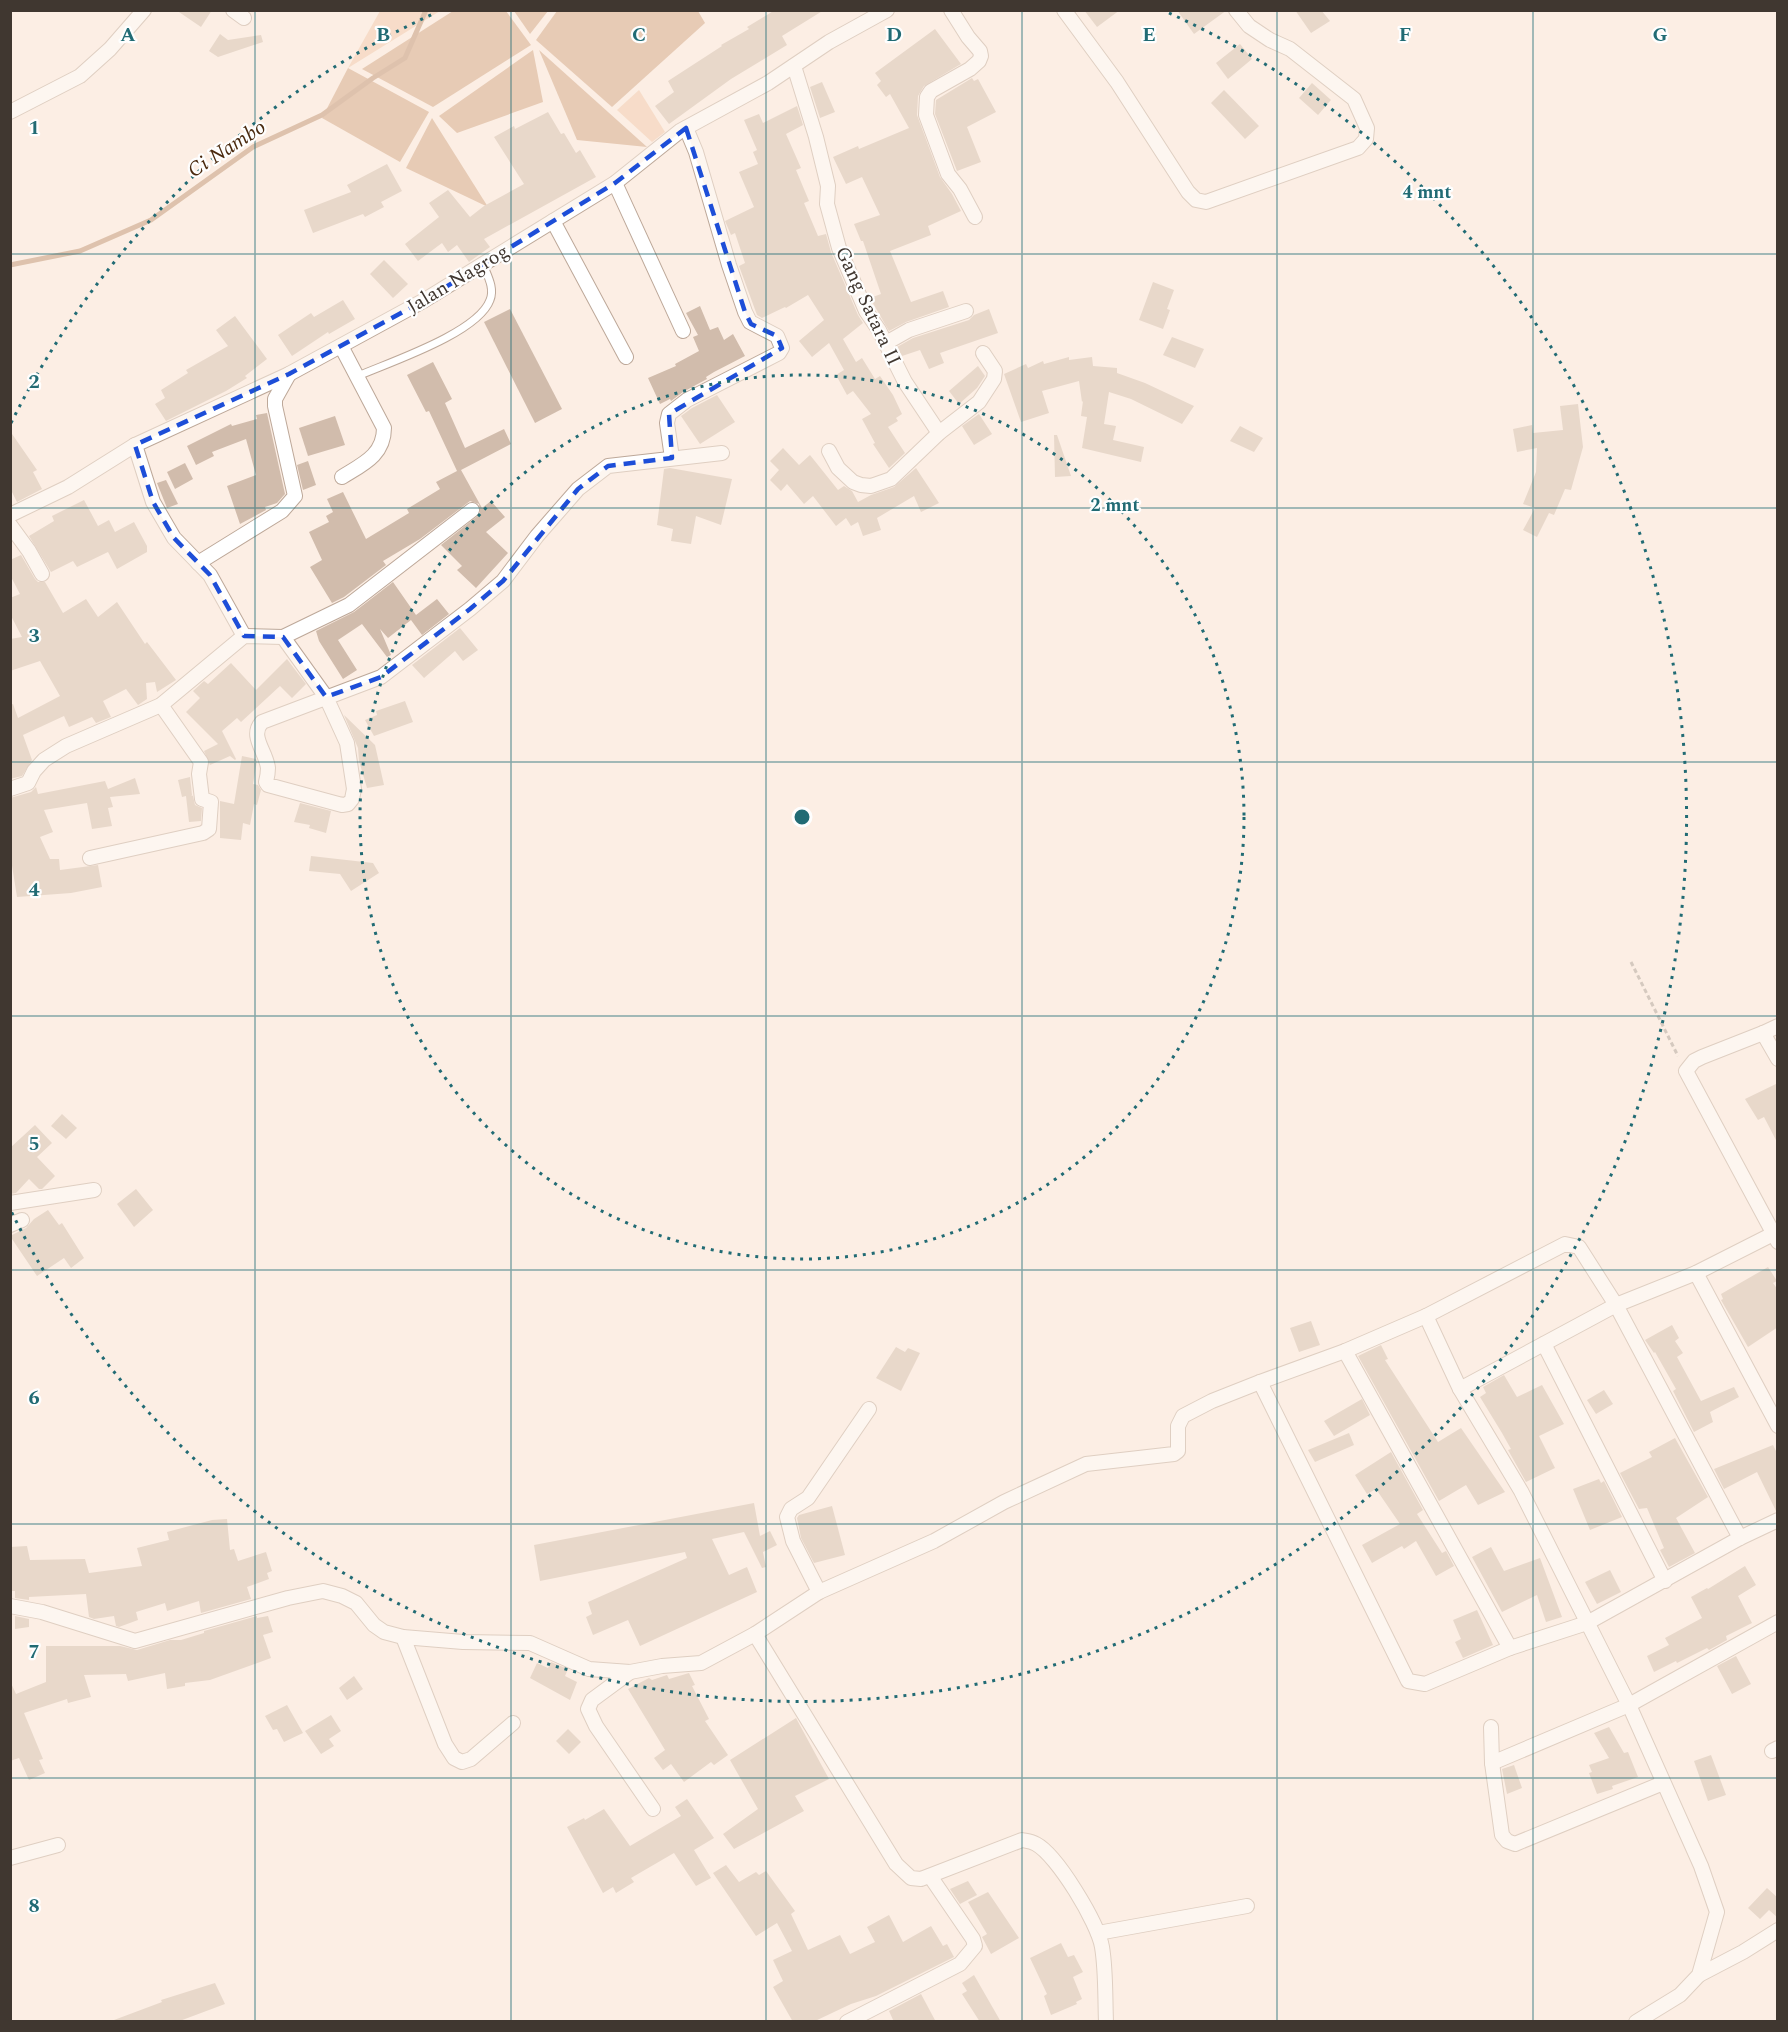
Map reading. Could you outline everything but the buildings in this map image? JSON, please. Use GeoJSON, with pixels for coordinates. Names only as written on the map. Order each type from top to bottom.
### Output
{"type":"FeatureCollection","features":[{"type":"Feature","properties":{"kind":"street"},"geometry":{"type":"LineString","coordinates":[[10,112],[80,76],[110,49],[144,10]]}},
{"type":"Feature","properties":{"kind":"street","name":"Jalan Nagrog"},"geometry":{"type":"LineString","coordinates":[[10,515],[68,487],[135,445],[289,374],[423,301],[615,183],[686,128],[768,83],[829,42],[887,10]]}},
{"type":"Feature","properties":{"kind":"street"},"geometry":{"type":"LineString","coordinates":[[951,10],[980,51],[981,56],[970,69],[932,91],[927,97],[926,115],[948,174],[960,189],[975,217]]}},
{"type":"Feature","properties":{"kind":"street"},"geometry":{"type":"LineString","coordinates":[[1064,10],[1117,82],[1188,192],[1196,200],[1206,202],[1358,148],[1366,139],[1367,128],[1354,99],[1290,49],[1270,40],[1249,26],[1236,10]]}},
{"type":"Feature","properties":{"kind":"street","name":"Gang Satara II"},"geometry":{"type":"LineString","coordinates":[[794,66],[816,137],[828,186],[827,204],[839,248],[866,311],[886,343],[905,382],[939,433]]}},
{"type":"Feature","properties":{"kind":"street"},"geometry":{"type":"LineString","coordinates":[[672,458],[669,414],[687,400],[757,366],[779,353],[782,348],[777,336],[754,325],[745,312],[696,152],[686,128]]}},
{"type":"Feature","properties":{"kind":"street"},"geometry":{"type":"LineString","coordinates":[[615,183],[683,331]]}},
{"type":"Feature","properties":{"kind":"street"},"geometry":{"type":"LineString","coordinates":[[553,221],[626,357]]}},
{"type":"Feature","properties":{"kind":"street"},"geometry":{"type":"LineString","coordinates":[[886,343],[909,330],[966,311]]}},
{"type":"Feature","properties":{"kind":"street"},"geometry":{"type":"LineString","coordinates":[[341,346],[384,428],[384,439],[374,456],[342,477]]}},
{"type":"Feature","properties":{"kind":"street"},"geometry":{"type":"LineString","coordinates":[[829,451],[838,468],[853,482],[871,486],[891,478],[939,433],[980,402],[991,386],[995,371],[983,353]]}},
{"type":"Feature","properties":{"kind":"street"},"geometry":{"type":"LineString","coordinates":[[198,562],[282,511],[295,496],[275,406],[276,399],[289,374]]}},
{"type":"Feature","properties":{"kind":"street"},"geometry":{"type":"LineString","coordinates":[[135,445],[153,502],[174,538],[210,575],[244,636]]}},
{"type":"Feature","properties":{"kind":"street"},"geometry":{"type":"LineString","coordinates":[[283,637],[326,697],[347,743],[354,789],[352,799],[348,804],[342,805],[268,785],[266,782],[268,769],[256,734],[262,722],[326,697],[357,688],[381,677],[503,581],[537,536],[578,489],[608,466],[722,453]]}},
{"type":"Feature","properties":{"kind":"street"},"geometry":{"type":"LineString","coordinates":[[10,789],[28,783],[34,771],[44,760],[66,746],[161,705],[244,636],[283,637],[350,605],[472,510]]}},
{"type":"Feature","properties":{"kind":"street"},"geometry":{"type":"LineString","coordinates":[[10,525],[42,574]]}},
{"type":"Feature","properties":{"kind":"street"},"geometry":{"type":"LineString","coordinates":[[90,858],[203,833],[209,829],[211,802],[202,799],[199,774],[201,762],[161,705]]}},
{"type":"Feature","properties":{"kind":"street"},"geometry":{"type":"LineString","coordinates":[[1460,1389],[1616,1305],[1775,1238],[1686,1071],[1694,1061],[1702,1057],[1778,1026]]}},
{"type":"Feature","properties":{"kind":"street"},"geometry":{"type":"LineString","coordinates":[[1763,1034],[1778,1059]]}},
{"type":"Feature","properties":{"kind":"street"},"geometry":{"type":"LineString","coordinates":[[10,1203],[94,1190]]}},
{"type":"Feature","properties":{"kind":"street"},"geometry":{"type":"LineString","coordinates":[[10,1606],[42,1612],[135,1641],[288,1598],[323,1592],[342,1596],[356,1603],[374,1626],[384,1632],[403,1637],[463,1642],[530,1643],[589,1670],[630,1672],[704,1662],[755,1634],[819,1592],[934,1541],[1004,1502],[1086,1464],[1174,1454],[1178,1451],[1178,1426],[1183,1416],[1212,1401],[1345,1351],[1426,1316],[1565,1244],[1579,1247],[1616,1305],[1740,1538]]}},
{"type":"Feature","properties":{"kind":"street"},"geometry":{"type":"LineString","coordinates":[[1696,1273],[1778,1426]]}},
{"type":"Feature","properties":{"kind":"street"},"geometry":{"type":"LineString","coordinates":[[1426,1316],[1460,1389],[1521,1491],[1629,1705],[1701,1866],[1717,1912],[1700,1975]]}},
{"type":"Feature","properties":{"kind":"street"},"geometry":{"type":"LineString","coordinates":[[1544,1344],[1665,1581]]}},
{"type":"Feature","properties":{"kind":"street"},"geometry":{"type":"LineString","coordinates":[[1345,1351],[1510,1647]]}},
{"type":"Feature","properties":{"kind":"street"},"geometry":{"type":"LineString","coordinates":[[1260,1382],[1408,1681],[1425,1684],[1510,1647],[1587,1623],[1740,1538],[1778,1520]]}},
{"type":"Feature","properties":{"kind":"street"},"geometry":{"type":"LineString","coordinates":[[819,1592],[793,1540],[787,1517],[791,1509],[808,1498],[868,1409]]}},
{"type":"Feature","properties":{"kind":"street"},"geometry":{"type":"LineString","coordinates":[[1492,1763],[1629,1705],[1778,1622]]}},
{"type":"Feature","properties":{"kind":"street"},"geometry":{"type":"LineString","coordinates":[[755,1634],[896,1864],[911,1878],[916,1880],[930,1876],[1022,1840],[1041,1847],[1064,1874],[1092,1917],[1098,1933],[1102,1947],[1106,2022]]}},
{"type":"Feature","properties":{"kind":"street"},"geometry":{"type":"LineString","coordinates":[[403,1637],[445,1744],[454,1758],[462,1762],[471,1759],[513,1723]]}},
{"type":"Feature","properties":{"kind":"street"},"geometry":{"type":"LineString","coordinates":[[630,1672],[592,1700],[588,1709],[596,1726],[653,1809]]}},
{"type":"Feature","properties":{"kind":"street"},"geometry":{"type":"LineString","coordinates":[[1491,1727],[1492,1763],[1502,1835],[1507,1841],[1515,1844],[1663,1783]]}},
{"type":"Feature","properties":{"kind":"street"},"geometry":{"type":"LineString","coordinates":[[10,1858],[58,1845]]}},
{"type":"Feature","properties":{"kind":"street"},"geometry":{"type":"LineString","coordinates":[[847,2022],[960,1964],[975,1946],[930,1876]]}},
{"type":"Feature","properties":{"kind":"street"},"geometry":{"type":"LineString","coordinates":[[1098,1933],[1247,1906]]}},
{"type":"Feature","properties":{"kind":"street"},"geometry":{"type":"LineString","coordinates":[[1636,2022],[1680,1995],[1700,1975],[1778,1930]]}},
{"type":"Feature","properties":{"kind":"lane"},"geometry":{"type":"LineString","coordinates":[[358,376],[466,327],[483,312],[490,300],[490,282],[483,264]]}},
{"type":"Feature","properties":{"kind":"path"},"geometry":{"type":"LineString","coordinates":[[1631,962],[1686,1071]]}},
{"type":"Feature","properties":{"kind":"highlighted area"},"geometry":{"type":"Polygon","coordinates":[[[686,128],[745,312],[751,324],[777,336],[782,348],[669,414],[672,458],[608,466],[578,489],[503,581],[470,609],[381,677],[326,697],[283,637],[244,636],[210,575],[174,538],[153,502],[135,445],[289,374],[423,301],[615,183],[686,128]]]}},
{"type":"Feature","properties":{"kind":"shaded area"},"geometry":{"type":"Polygon","coordinates":[[[380,11],[440,11],[348,68],[380,11]]]}},
{"type":"Feature","properties":{"kind":"shaded area"},"geometry":{"type":"Polygon","coordinates":[[[453,11],[506,11],[531,45],[433,107],[362,69],[453,11]]]}},
{"type":"Feature","properties":{"kind":"shaded area"},"geometry":{"type":"Polygon","coordinates":[[[514,11],[548,11],[530,34],[514,11]]]}},
{"type":"Feature","properties":{"kind":"shaded area"},"geometry":{"type":"Polygon","coordinates":[[[557,11],[698,11],[705,23],[612,107],[536,40],[557,11]]]}},
{"type":"Feature","properties":{"kind":"shaded area"},"geometry":{"type":"Polygon","coordinates":[[[533,50],[543,102],[457,133],[439,116],[533,50]]]}},
{"type":"Feature","properties":{"kind":"shaded area"},"geometry":{"type":"Polygon","coordinates":[[[539,50],[647,147],[577,140],[539,50]]]}},
{"type":"Feature","properties":{"kind":"shaded area"},"geometry":{"type":"Polygon","coordinates":[[[348,68],[429,112],[400,162],[322,118],[348,68]]]}},
{"type":"Feature","properties":{"kind":"shaded area"},"geometry":{"type":"Polygon","coordinates":[[[639,90],[665,132],[652,142],[617,110],[639,90]]]}},
{"type":"Feature","properties":{"kind":"shaded area"},"geometry":{"type":"Polygon","coordinates":[[[432,118],[488,207],[406,168],[432,118]]]}},
{"type":"Feature","properties":{"kind":"waterway","name":"Ci Nambo"},"geometry":{"type":"LineString","coordinates":[[10,265],[80,251],[151,220],[253,147],[322,115],[405,58],[426,10]]}}]}
